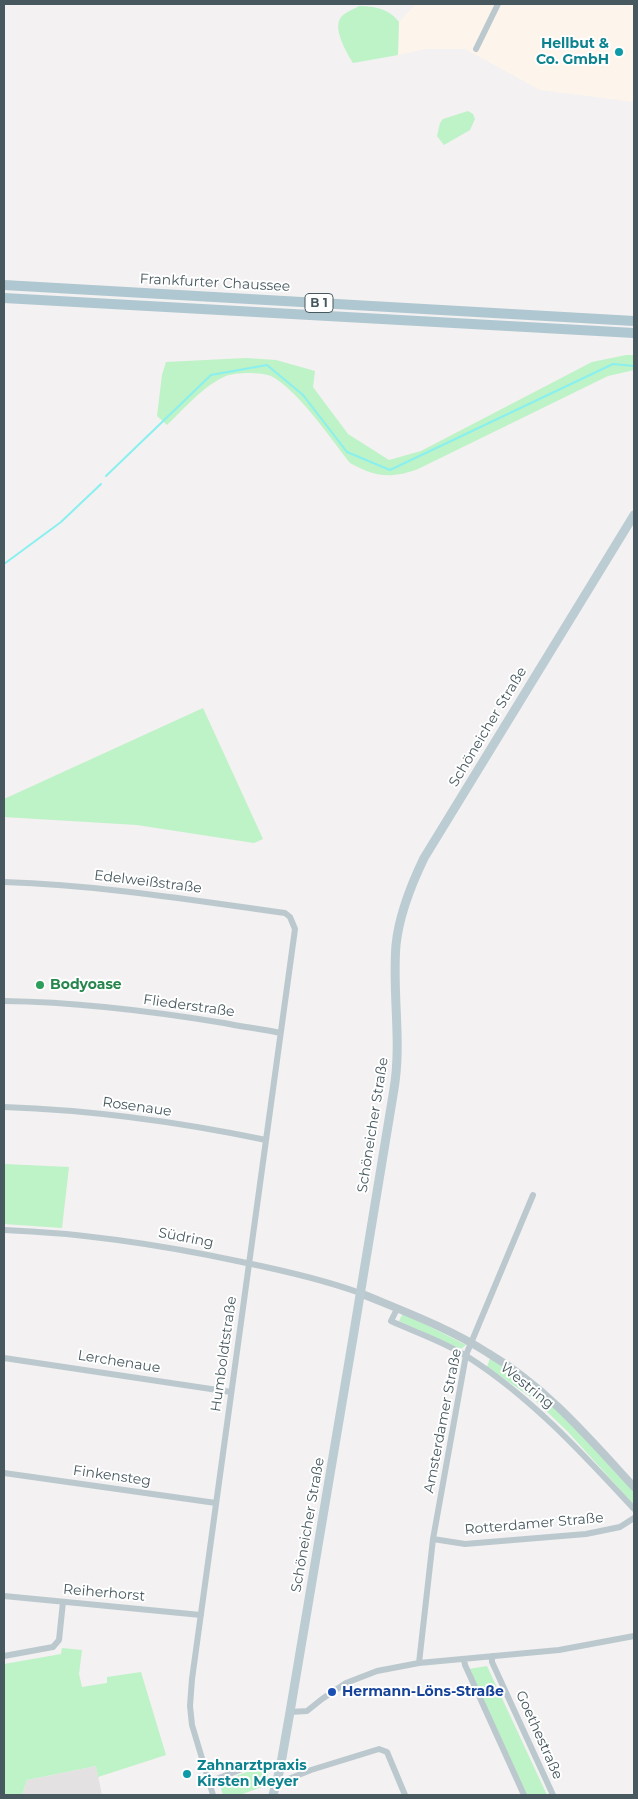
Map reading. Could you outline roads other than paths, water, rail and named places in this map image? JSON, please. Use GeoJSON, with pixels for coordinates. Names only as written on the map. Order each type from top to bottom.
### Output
{"type":"FeatureCollection","features":[{"type":"Feature","properties":{"kind":"main road","name":"Frankfurter Chaussee"},"geometry":{"type":"LineString","coordinates":[[4,285],[634,321]]}},
{"type":"Feature","properties":{"kind":"main road","name":"Frankfurter Chaussee"},"geometry":{"type":"LineString","coordinates":[[4,298],[634,333]]}},
{"type":"Feature","properties":{"kind":"main road","name":"Schöneicher Straße"},"geometry":{"type":"LineString","coordinates":[[273,1795],[290,1712],[398,1065],[396,956],[398,932],[409,892],[424,858],[634,514]]}},
{"type":"Feature","properties":{"kind":"street"},"geometry":{"type":"LineString","coordinates":[[476,49],[498,4]]}},
{"type":"Feature","properties":{"kind":"street","name":"Edelweißstraße"},"geometry":{"type":"LineString","coordinates":[[4,882],[151,894],[289,915]]}},
{"type":"Feature","properties":{"kind":"street","name":"Humboldtstraße"},"geometry":{"type":"LineString","coordinates":[[213,1795],[190,1716],[192,1679],[295,929],[289,915]]}},
{"type":"Feature","properties":{"kind":"street","name":"Fliederstraße"},"geometry":{"type":"LineString","coordinates":[[4,1001],[53,1003],[152,1012],[280,1033]]}},
{"type":"Feature","properties":{"kind":"street","name":"Rosenaue"},"geometry":{"type":"LineString","coordinates":[[4,1107],[108,1115],[266,1140]]}},
{"type":"Feature","properties":{"kind":"street","name":"Amsterdamer Straße"},"geometry":{"type":"LineString","coordinates":[[419,1663],[433,1539],[466,1355],[533,1195]]}},
{"type":"Feature","properties":{"kind":"street","name":"Südring"},"geometry":{"type":"LineString","coordinates":[[4,1230],[65,1233],[150,1244],[250,1263],[360,1293]]}},
{"type":"Feature","properties":{"kind":"street","name":"Westring"},"geometry":{"type":"LineString","coordinates":[[360,1293],[397,1308],[470,1343],[510,1367],[563,1410],[634,1487]]}},
{"type":"Feature","properties":{"kind":"street","name":"Westring"},"geometry":{"type":"LineString","coordinates":[[397,1308],[391,1321],[466,1355],[500,1379],[547,1418],[634,1509]]}},
{"type":"Feature","properties":{"kind":"street","name":"Lerchenaue"},"geometry":{"type":"LineString","coordinates":[[4,1358],[231,1392]]}},
{"type":"Feature","properties":{"kind":"street","name":"Finkensteg"},"geometry":{"type":"LineString","coordinates":[[4,1473],[216,1502]]}},
{"type":"Feature","properties":{"kind":"street","name":"Rotterdamer Straße"},"geometry":{"type":"LineString","coordinates":[[433,1539],[465,1544],[586,1534],[620,1527],[634,1518]]}},
{"type":"Feature","properties":{"kind":"street","name":"Reiherhorst"},"geometry":{"type":"LineString","coordinates":[[4,1596],[201,1615]]}},
{"type":"Feature","properties":{"kind":"street"},"geometry":{"type":"LineString","coordinates":[[4,1656],[49,1648],[56,1644],[59,1640],[63,1602]]}},
{"type":"Feature","properties":{"kind":"street"},"geometry":{"type":"LineString","coordinates":[[290,1712],[308,1710],[332,1692],[360,1677],[377,1671],[419,1663],[559,1650],[634,1636]]}},
{"type":"Feature","properties":{"kind":"street","name":"Goethestraße"},"geometry":{"type":"LineString","coordinates":[[492,1656],[492,1662],[552,1795]]}},
{"type":"Feature","properties":{"kind":"street"},"geometry":{"type":"LineString","coordinates":[[464,1659],[465,1665],[524,1795]]}},
{"type":"Feature","properties":{"kind":"street"},"geometry":{"type":"LineString","coordinates":[[277,1780],[286,1780],[311,1770],[379,1749],[386,1752],[405,1795]]}},
{"type":"Feature","properties":{"kind":"street"},"geometry":{"type":"LineString","coordinates":[[209,1782],[260,1762]]}},
{"type":"Feature","properties":{"kind":"waterway"},"geometry":{"type":"LineString","coordinates":[[106,476],[211,375],[267,365],[303,395],[347,452],[390,470],[613,364],[634,366]]}},
{"type":"Feature","properties":{"kind":"waterway"},"geometry":{"type":"LineString","coordinates":[[4,564],[61,522],[101,484]]}},
{"type":"Feature","properties":{"kind":"place","name":"Hellbut & Co. GmbH"},"geometry":{"type":"Point","coordinates":[619,52]}},
{"type":"Feature","properties":{"kind":"place","name":"Bodyoase"},"geometry":{"type":"Point","coordinates":[40,985]}},
{"type":"Feature","properties":{"kind":"place","name":"Hermann-Löns-Straße"},"geometry":{"type":"Point","coordinates":[332,1692]}},
{"type":"Feature","properties":{"kind":"place","name":"Zahnarztpraxis Kirsten Meyer"},"geometry":{"type":"Point","coordinates":[187,1774]}}]}
